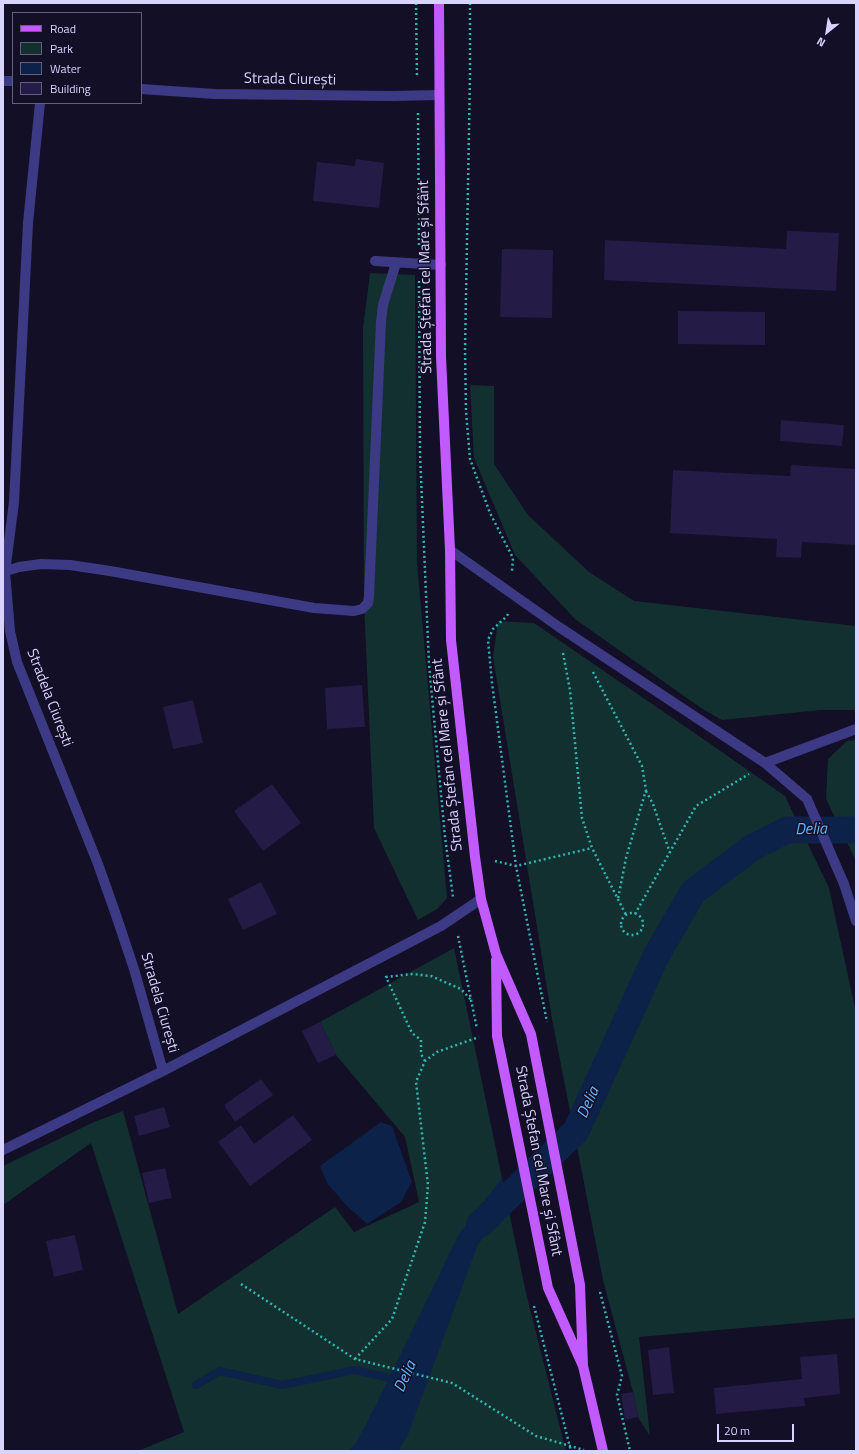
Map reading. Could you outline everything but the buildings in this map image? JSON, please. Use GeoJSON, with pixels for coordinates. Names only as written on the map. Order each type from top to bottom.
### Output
{"type":"FeatureCollection","features":[{"type":"Feature","properties":{"kind":"main road","name":"Strada Ștefan cel Mare și Sfânt"},"geometry":{"type":"LineString","coordinates":[[439,3],[441,357],[450,550],[451,640],[481,899],[496,954],[531,1034],[580,1285],[583,1366]]}},
{"type":"Feature","properties":{"kind":"main road","name":"Strada Ștefan cel Mare și Sfânt"},"geometry":{"type":"LineString","coordinates":[[496,954],[497,1036],[548,1288],[583,1366],[603,1451]]}},
{"type":"Feature","properties":{"kind":"street","name":"Strada Ciurești"},"geometry":{"type":"LineString","coordinates":[[142,89],[215,94],[392,96],[439,95]]}},
{"type":"Feature","properties":{"kind":"street","name":"Stradela Ciurești"},"geometry":{"type":"LineString","coordinates":[[40,104],[28,222],[14,502],[4,572],[10,631],[17,662],[98,864],[134,969],[163,1071]]}},
{"type":"Feature","properties":{"kind":"street"},"geometry":{"type":"LineString","coordinates":[[375,261],[441,265]]}},
{"type":"Feature","properties":{"kind":"street","name":"Strada Ștefan cel Mare și Sfânt"},"geometry":{"type":"LineString","coordinates":[[4,572],[19,567],[40,564],[70,565],[125,573],[314,608],[354,611],[362,609],[368,603],[369,596],[381,322],[383,305],[396,263]]}},
{"type":"Feature","properties":{"kind":"street"},"geometry":{"type":"LineString","coordinates":[[450,550],[558,627],[765,763],[807,799],[844,884],[856,921]]}},
{"type":"Feature","properties":{"kind":"street"},"geometry":{"type":"LineString","coordinates":[[765,763],[856,729]]}},
{"type":"Feature","properties":{"kind":"street"},"geometry":{"type":"LineString","coordinates":[[3,1150],[163,1071],[441,926],[481,899]]}},
{"type":"Feature","properties":{"kind":"path"},"geometry":{"type":"LineString","coordinates":[[470,3],[465,351],[466,411],[470,459],[490,513],[513,558],[508,616],[493,629],[488,640],[492,683],[516,866],[547,1021]]}},
{"type":"Feature","properties":{"kind":"path"},"geometry":{"type":"LineString","coordinates":[[558,627],[570,690],[582,818],[592,848],[626,915]]}},
{"type":"Feature","properties":{"kind":"path"},"geometry":{"type":"LineString","coordinates":[[592,671],[642,766],[646,790],[653,804],[670,853]]}},
{"type":"Feature","properties":{"kind":"path"},"geometry":{"type":"LineString","coordinates":[[635,914],[696,806],[765,763]]}},
{"type":"Feature","properties":{"kind":"path"},"geometry":{"type":"LineString","coordinates":[[618,899],[626,858],[646,790]]}},
{"type":"Feature","properties":{"kind":"path"},"geometry":{"type":"LineString","coordinates":[[516,866],[592,848]]}},
{"type":"Feature","properties":{"kind":"path"},"geometry":{"type":"LineString","coordinates":[[635,914],[640,917],[643,922],[642,929],[637,934],[632,936],[624,932],[621,925],[622,919],[626,915],[635,914]]}},
{"type":"Feature","properties":{"kind":"path"},"geometry":{"type":"LineString","coordinates":[[458,939],[472,1001],[479,1042]]}},
{"type":"Feature","properties":{"kind":"path"},"geometry":{"type":"LineString","coordinates":[[425,1061],[421,1054],[421,1040],[412,1033],[386,977],[412,974],[431,976],[461,989],[472,1001]]}},
{"type":"Feature","properties":{"kind":"path"},"geometry":{"type":"LineString","coordinates":[[355,1359],[392,1318],[425,1222],[428,1185],[416,1082],[425,1061],[437,1052],[478,1037]]}},
{"type":"Feature","properties":{"kind":"path"},"geometry":{"type":"LineString","coordinates":[[241,1284],[355,1359],[452,1383],[536,1436],[586,1451]]}},
{"type":"Feature","properties":{"kind":"path"},"geometry":{"type":"LineString","coordinates":[[599,1287],[622,1376],[617,1395],[630,1451]]}},
{"type":"Feature","properties":{"kind":"path"},"geometry":{"type":"LineString","coordinates":[[532,1300],[571,1451]]}},
{"type":"Feature","properties":{"kind":"green space"},"geometry":{"type":"Polygon","coordinates":[[[370,273],[415,275],[417,563],[447,898],[437,909],[418,920],[374,828],[364,603],[363,328],[370,273]]]}},
{"type":"Feature","properties":{"kind":"green space"},"geometry":{"type":"Polygon","coordinates":[[[470,385],[494,386],[494,464],[528,515],[589,572],[634,601],[856,626],[856,710],[821,710],[722,720],[701,708],[575,619],[515,555],[474,458],[470,385]]]}},
{"type":"Feature","properties":{"kind":"green space"},"geometry":{"type":"Polygon","coordinates":[[[498,621],[534,623],[785,796],[829,888],[856,1013],[856,1318],[639,1337],[650,1436],[638,1417],[633,1392],[603,1280],[552,1019],[493,657],[498,621]]]}},
{"type":"Feature","properties":{"kind":"green space"},"geometry":{"type":"Polygon","coordinates":[[[856,740],[856,861],[826,799],[828,759],[847,741],[856,740]]]}},
{"type":"Feature","properties":{"kind":"green space"},"geometry":{"type":"Polygon","coordinates":[[[454,948],[526,1293],[566,1451],[138,1451],[184,1432],[91,1143],[3,1205],[3,1166],[94,1122],[123,1111],[178,1314],[335,1207],[354,1232],[419,1202],[405,1137],[336,1055],[320,1022],[454,948]]]}},
{"type":"Feature","properties":{"kind":"water"},"geometry":{"type":"Polygon","coordinates":[[[381,1122],[392,1126],[412,1182],[401,1202],[367,1224],[346,1205],[327,1183],[320,1166],[381,1122]]]}},
{"type":"Feature","properties":{"kind":"water"},"geometry":{"type":"Polygon","coordinates":[[[502,1178],[508,1208],[478,1244],[407,1437],[398,1451],[347,1451],[355,1445],[376,1405],[459,1234],[502,1178]]]}},
{"type":"Feature","properties":{"kind":"waterway","name":"Delia"},"geometry":{"type":"LineString","coordinates":[[480,1224],[576,1131],[656,956],[693,892],[753,847],[787,830],[856,830]]}},
{"type":"Feature","properties":{"kind":"waterway"},"geometry":{"type":"LineString","coordinates":[[196,1385],[220,1371],[282,1385],[355,1370],[398,1380]]}}]}
